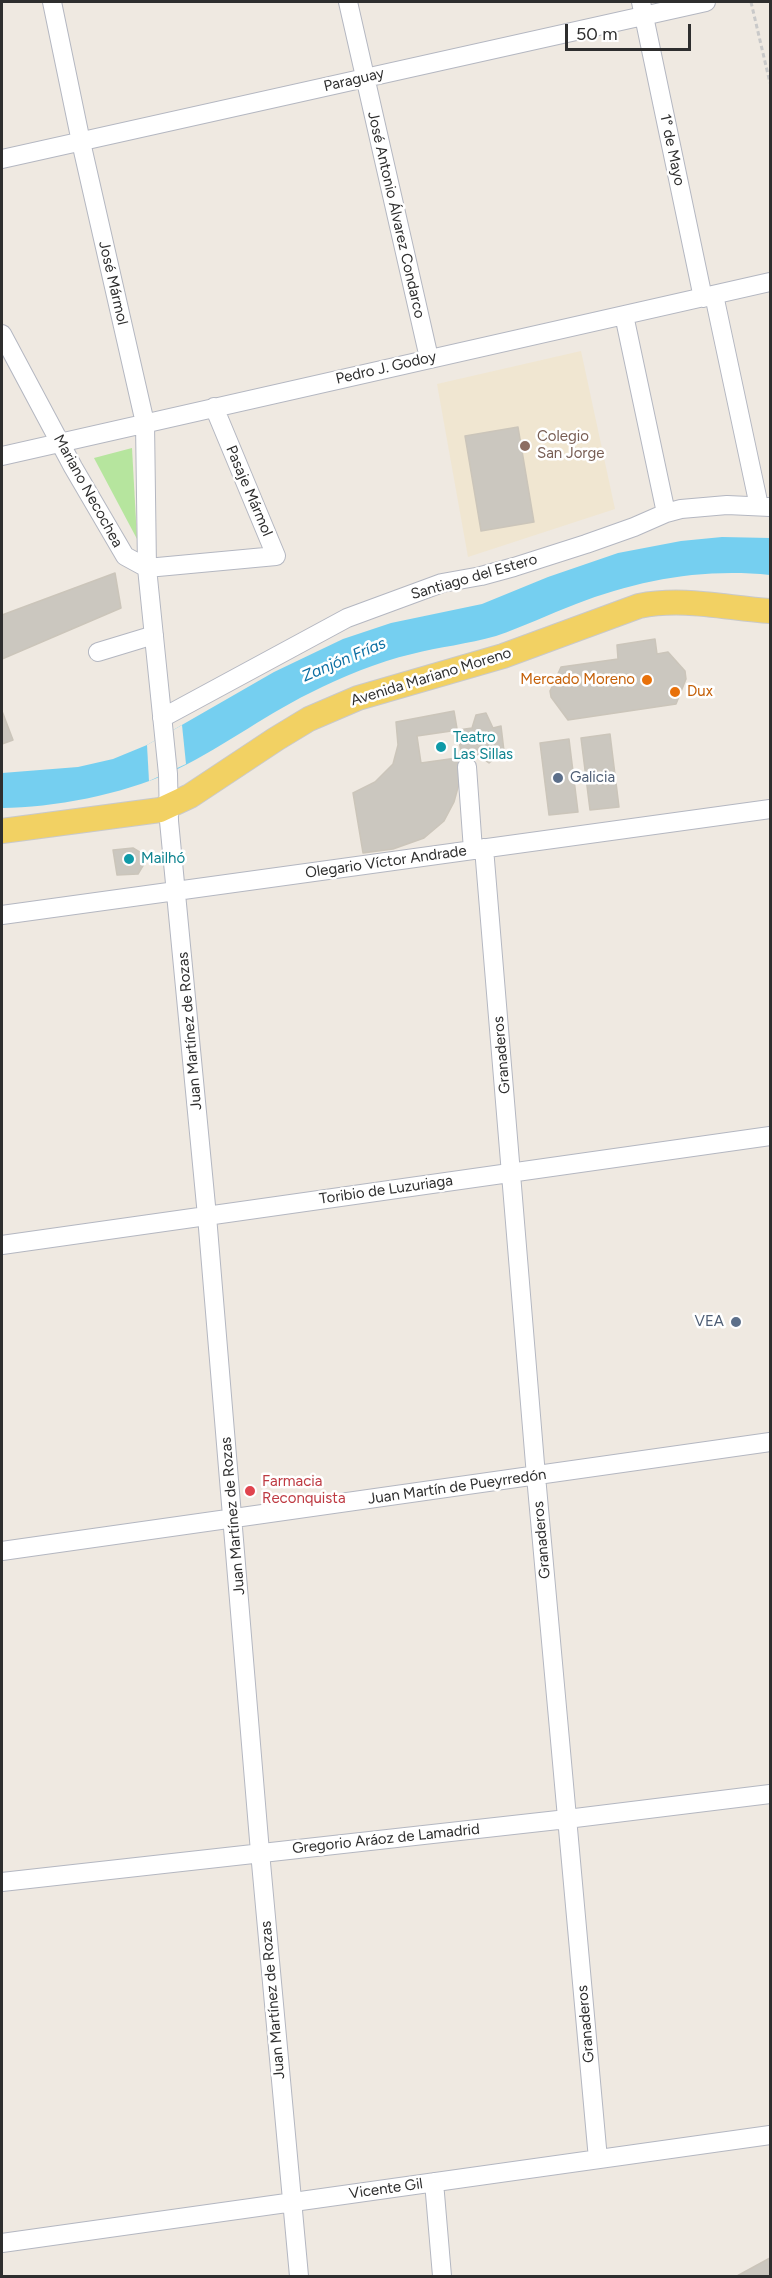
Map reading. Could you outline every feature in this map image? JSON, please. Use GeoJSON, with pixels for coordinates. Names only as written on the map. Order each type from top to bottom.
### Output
{"type":"FeatureCollection","features":[{"type":"Feature","properties":{"kind":"main road","name":"Avenida Mariano Moreno"},"geometry":{"type":"LineString","coordinates":[[2,831],[147,813],[168,807],[190,796],[276,738],[309,719],[358,698],[503,656],[639,606],[680,601],[771,611]]}},
{"type":"Feature","properties":{"kind":"main road","name":"Avenida Mariano Moreno"},"geometry":{"type":"LineString","coordinates":[[738,609],[771,622]]}},
{"type":"Feature","properties":{"kind":"street","name":"José Mármol"},"geometry":{"type":"LineString","coordinates":[[52,2],[81,142],[145,423],[147,568]]}},
{"type":"Feature","properties":{"kind":"street","name":"José Antonio Álvarez Condarco"},"geometry":{"type":"LineString","coordinates":[[348,2],[429,358]]}},
{"type":"Feature","properties":{"kind":"street","name":"Paraguay"},"geometry":{"type":"LineString","coordinates":[[2,159],[364,78],[642,8],[706,2]]}},
{"type":"Feature","properties":{"kind":"street","name":"1° de Mayo"},"geometry":{"type":"LineString","coordinates":[[642,8],[708,296],[765,507]]}},
{"type":"Feature","properties":{"kind":"street","name":"Pedro J. Godoy"},"geometry":{"type":"LineString","coordinates":[[2,456],[771,282]]}},
{"type":"Feature","properties":{"kind":"street"},"geometry":{"type":"LineString","coordinates":[[624,315],[666,513]]}},
{"type":"Feature","properties":{"kind":"street","name":"Mariano Necochea"},"geometry":{"type":"LineString","coordinates":[[2,334],[125,556],[147,568]]}},
{"type":"Feature","properties":{"kind":"street","name":"Pasaje Mármol"},"geometry":{"type":"LineString","coordinates":[[147,568],[276,556],[214,407]]}},
{"type":"Feature","properties":{"kind":"street","name":"Santiago del Estero"},"geometry":{"type":"LineString","coordinates":[[163,727],[347,618],[442,583],[492,573],[586,544],[666,513],[697,506],[765,507]]}},
{"type":"Feature","properties":{"kind":"street"},"geometry":{"type":"LineString","coordinates":[[147,568],[163,727]]}},
{"type":"Feature","properties":{"kind":"street"},"geometry":{"type":"LineString","coordinates":[[98,652],[154,635]]}},
{"type":"Feature","properties":{"kind":"street","name":"Juan Martínez de Rozas"},"geometry":{"type":"LineString","coordinates":[[163,727],[168,774],[168,807],[207,1216],[260,1852],[300,2277]]}},
{"type":"Feature","properties":{"kind":"street","name":"Granaderos"},"geometry":{"type":"LineString","coordinates":[[466,767],[479,849],[511,1172],[598,2159]]}},
{"type":"Feature","properties":{"kind":"street","name":"Olegario Víctor Andrade"},"geometry":{"type":"LineString","coordinates":[[2,915],[771,808]]}},
{"type":"Feature","properties":{"kind":"street","name":"Toribio de Luzuriaga"},"geometry":{"type":"LineString","coordinates":[[2,1245],[771,1136]]}},
{"type":"Feature","properties":{"kind":"street","name":"Juan Martín de Pueyrredón"},"geometry":{"type":"LineString","coordinates":[[2,1551],[771,1442]]}},
{"type":"Feature","properties":{"kind":"street","name":"Gregorio Aráoz de Lamadrid"},"geometry":{"type":"LineString","coordinates":[[2,1882],[567,1820],[771,1794]]}},
{"type":"Feature","properties":{"kind":"street","name":"Vicente Gil"},"geometry":{"type":"LineString","coordinates":[[2,2243],[771,2135]]}},
{"type":"Feature","properties":{"kind":"street"},"geometry":{"type":"LineString","coordinates":[[434,2182],[442,2277]]}},
{"type":"Feature","properties":{"kind":"path"},"geometry":{"type":"LineString","coordinates":[[751,2],[771,83]]}},
{"type":"Feature","properties":{"kind":"shaded area","name":"Colegio San Jorge"},"geometry":{"type":"Polygon","coordinates":[[[581,351],[615,509],[468,557],[437,384],[581,351]]]}},
{"type":"Feature","properties":{"kind":"green space"},"geometry":{"type":"Polygon","coordinates":[[[132,448],[137,539],[94,458],[132,448]]]}},
{"type":"Feature","properties":{"kind":"water","name":"Zanjón Frías"},"geometry":{"type":"Polygon","coordinates":[[[722,537],[770,538],[770,575],[720,573],[696,575],[623,588],[496,636],[399,657],[360,670],[292,702],[205,755],[151,781],[65,802],[2,808],[2,773],[78,767],[113,759],[147,745],[274,672],[343,639],[391,623],[482,604],[548,577],[618,553],[681,541],[722,537]]]}},
{"type":"Feature","properties":{"kind":"pier"},"geometry":{"type":"Polygon","coordinates":[[[182,725],[186,764],[149,781],[147,745],[182,725]]]}},
{"type":"Feature","properties":{"kind":"building"},"geometry":{"type":"Polygon","coordinates":[[[518,427],[534,522],[481,531],[465,436],[518,427]]]}},
{"type":"Feature","properties":{"kind":"building"},"geometry":{"type":"Polygon","coordinates":[[[115,573],[121,608],[2,659],[2,615],[115,573]]]}},
{"type":"Feature","properties":{"kind":"building"},"geometry":{"type":"Polygon","coordinates":[[[655,639],[657,654],[668,652],[685,671],[686,679],[676,704],[568,720],[551,697],[550,691],[561,667],[618,659],[617,645],[655,639]]]}},
{"type":"Feature","properties":{"kind":"building"},"geometry":{"type":"Polygon","coordinates":[[[2,711],[13,740],[2,744],[2,711]]]}},
{"type":"Feature","properties":{"kind":"building"},"geometry":{"type":"Polygon","coordinates":[[[454,711],[462,758],[460,780],[454,802],[444,821],[424,838],[393,849],[363,853],[353,793],[375,782],[393,764],[398,745],[396,722],[454,711]]]}},
{"type":"Feature","properties":{"kind":"building"},"geometry":{"type":"Polygon","coordinates":[[[486,713],[493,728],[501,726],[504,751],[489,763],[478,755],[421,763],[417,736],[472,728],[476,715],[486,713]]]}},
{"type":"Feature","properties":{"kind":"building"},"geometry":{"type":"Polygon","coordinates":[[[610,734],[619,807],[590,810],[581,738],[610,734]]]}},
{"type":"Feature","properties":{"kind":"building"},"geometry":{"type":"Polygon","coordinates":[[[569,739],[578,812],[549,815],[540,743],[569,739]]]}},
{"type":"Feature","properties":{"kind":"building","name":"Mailhó"},"geometry":{"type":"Polygon","coordinates":[[[133,848],[143,854],[144,864],[138,874],[117,875],[113,850],[133,848]]]}},
{"type":"Feature","properties":{"kind":"building"},"geometry":{"type":"Polygon","coordinates":[[[770,2258],[770,2276],[737,2276],[770,2258]]]}},
{"type":"Feature","properties":{"kind":"place","name":"Colegio San Jorge"},"geometry":{"type":"Point","coordinates":[525,446]}},
{"type":"Feature","properties":{"kind":"place","name":"Mercado Moreno"},"geometry":{"type":"Point","coordinates":[647,680]}},
{"type":"Feature","properties":{"kind":"place","name":"Dux"},"geometry":{"type":"Point","coordinates":[675,692]}},
{"type":"Feature","properties":{"kind":"place","name":"Teatro Las Sillas"},"geometry":{"type":"Point","coordinates":[441,747]}},
{"type":"Feature","properties":{"kind":"place","name":"Galicia"},"geometry":{"type":"Point","coordinates":[558,778]}},
{"type":"Feature","properties":{"kind":"place","name":"Mailhó"},"geometry":{"type":"Point","coordinates":[129,859]}},
{"type":"Feature","properties":{"kind":"place","name":"VEA"},"geometry":{"type":"Point","coordinates":[736,1322]}},
{"type":"Feature","properties":{"kind":"place","name":"Farmacia Reconquista"},"geometry":{"type":"Point","coordinates":[250,1491]}}]}
